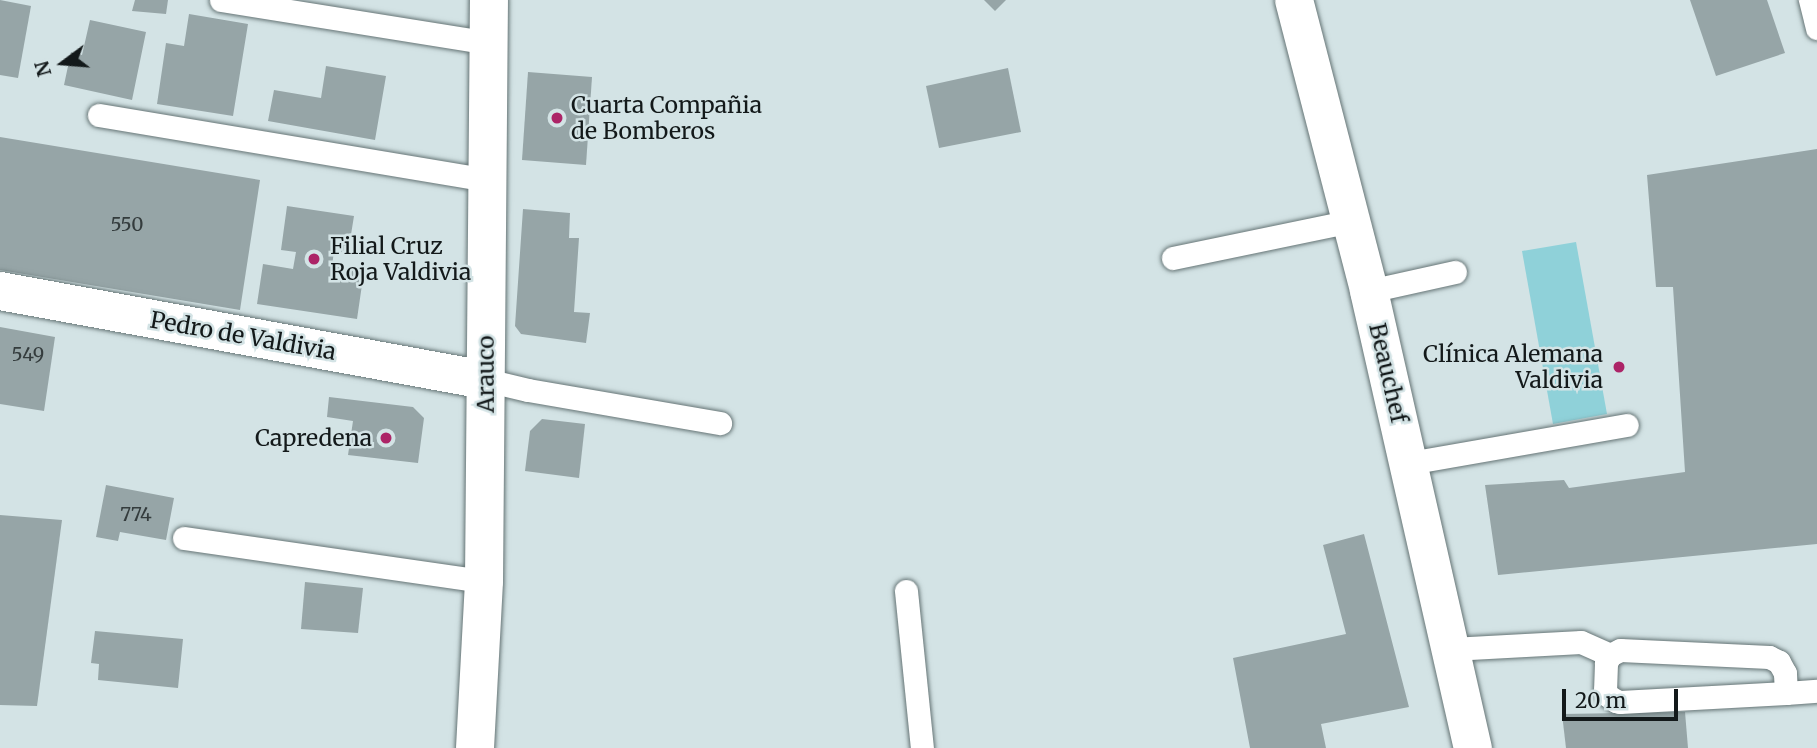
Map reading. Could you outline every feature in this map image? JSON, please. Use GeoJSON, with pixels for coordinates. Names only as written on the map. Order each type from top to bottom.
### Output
{"type":"FeatureCollection","features":[{"type":"Feature","properties":{"kind":"street","name":"Arauco"},"geometry":{"type":"LineString","coordinates":[[475,748],[484,581],[489,0]]}},
{"type":"Feature","properties":{"kind":"street","name":"Beauchef"},"geometry":{"type":"LineString","coordinates":[[1294,0],[1369,291],[1473,748]]}},
{"type":"Feature","properties":{"kind":"street","name":"Pedro de Valdivia"},"geometry":{"type":"LineString","coordinates":[[0,291],[486,380]]}},
{"type":"Feature","properties":{"kind":"lane"},"geometry":{"type":"LineString","coordinates":[[221,0],[489,43]]}},
{"type":"Feature","properties":{"kind":"lane"},"geometry":{"type":"LineString","coordinates":[[1810,0],[1817,29]]}},
{"type":"Feature","properties":{"kind":"lane"},"geometry":{"type":"LineString","coordinates":[[99,114],[393,167],[488,180]]}},
{"type":"Feature","properties":{"kind":"lane"},"geometry":{"type":"LineString","coordinates":[[1173,258],[1352,221]]}},
{"type":"Feature","properties":{"kind":"lane"},"geometry":{"type":"LineString","coordinates":[[1369,291],[1455,272]]}},
{"type":"Feature","properties":{"kind":"lane"},"geometry":{"type":"LineString","coordinates":[[486,380],[528,390],[720,423]]}},
{"type":"Feature","properties":{"kind":"lane"},"geometry":{"type":"LineString","coordinates":[[1409,463],[1627,425]]}},
{"type":"Feature","properties":{"kind":"lane"},"geometry":{"type":"LineString","coordinates":[[184,538],[484,581]]}},
{"type":"Feature","properties":{"kind":"lane"},"geometry":{"type":"LineString","coordinates":[[906,591],[922,748]]}},
{"type":"Feature","properties":{"kind":"lane"},"geometry":{"type":"LineString","coordinates":[[1451,649],[1581,642],[1610,655]]}},
{"type":"Feature","properties":{"kind":"lane"},"geometry":{"type":"LineString","coordinates":[[1786,693],[1785,673],[1779,662],[1769,657],[1620,650],[1610,655],[1606,663],[1605,690],[1607,695],[1616,701],[1786,693],[1817,691]]}},
{"type":"Feature","properties":{"kind":"shaded area"},"geometry":{"type":"Polygon","coordinates":[[[1576,242],[1607,414],[1553,424],[1522,251],[1576,242]]]}},
{"type":"Feature","properties":{"kind":"building"},"geometry":{"type":"Polygon","coordinates":[[[0,0],[31,6],[18,78],[0,75],[0,0]]]}},
{"type":"Feature","properties":{"kind":"building"},"geometry":{"type":"Polygon","coordinates":[[[135,0],[168,0],[166,14],[132,11],[135,0]]]}},
{"type":"Feature","properties":{"kind":"building"},"geometry":{"type":"Polygon","coordinates":[[[984,0],[1006,0],[995,11],[984,0]]]}},
{"type":"Feature","properties":{"kind":"building"},"geometry":{"type":"Polygon","coordinates":[[[1690,0],[1767,0],[1785,53],[1716,76],[1690,0]]]}},
{"type":"Feature","properties":{"kind":"building"},"geometry":{"type":"Polygon","coordinates":[[[189,14],[248,24],[233,116],[157,104],[166,43],[184,46],[189,14]]]}},
{"type":"Feature","properties":{"kind":"building"},"geometry":{"type":"Polygon","coordinates":[[[90,20],[146,32],[132,100],[64,85],[71,52],[82,55],[90,20]]]}},
{"type":"Feature","properties":{"kind":"building"},"geometry":{"type":"Polygon","coordinates":[[[326,66],[386,76],[375,140],[268,121],[274,90],[321,98],[326,66]]]}},
{"type":"Feature","properties":{"kind":"building"},"geometry":{"type":"Polygon","coordinates":[[[1008,68],[1021,132],[939,148],[926,86],[1008,68]]]}},
{"type":"Feature","properties":{"kind":"building","name":"Cuarta Compañia de Bomberos"},"geometry":{"type":"Polygon","coordinates":[[[528,72],[592,77],[586,165],[522,160],[528,72]]]}},
{"type":"Feature","properties":{"kind":"building"},"geometry":{"type":"Polygon","coordinates":[[[0,137],[260,180],[240,310],[0,270],[0,137]]]}},
{"type":"Feature","properties":{"kind":"building"},"geometry":{"type":"Polygon","coordinates":[[[1817,149],[1817,544],[1498,575],[1485,485],[1564,480],[1569,488],[1685,472],[1673,287],[1656,287],[1647,175],[1817,149]]]}},
{"type":"Feature","properties":{"kind":"building","name":"Filial Cruz Roja Valdivia"},"geometry":{"type":"Polygon","coordinates":[[[287,206],[354,216],[348,253],[334,251],[332,266],[364,271],[357,319],[257,304],[263,264],[293,269],[296,252],[281,250],[287,206]]]}},
{"type":"Feature","properties":{"kind":"building"},"geometry":{"type":"Polygon","coordinates":[[[523,209],[570,213],[569,238],[579,238],[574,312],[590,313],[586,343],[521,334],[515,326],[523,209]]]}},
{"type":"Feature","properties":{"kind":"building"},"geometry":{"type":"Polygon","coordinates":[[[0,327],[55,337],[44,411],[0,404],[0,327]]]}},
{"type":"Feature","properties":{"kind":"building","name":"Capredena"},"geometry":{"type":"Polygon","coordinates":[[[329,397],[413,407],[424,418],[418,463],[348,455],[353,421],[327,417],[329,397]]]}},
{"type":"Feature","properties":{"kind":"building"},"geometry":{"type":"Polygon","coordinates":[[[542,419],[585,424],[579,478],[525,471],[530,431],[542,419]]]}},
{"type":"Feature","properties":{"kind":"building"},"geometry":{"type":"Polygon","coordinates":[[[106,485],[174,498],[166,540],[120,532],[118,541],[96,537],[106,485]]]}},
{"type":"Feature","properties":{"kind":"building"},"geometry":{"type":"Polygon","coordinates":[[[0,515],[62,520],[37,706],[0,705],[0,515]]]}},
{"type":"Feature","properties":{"kind":"building"},"geometry":{"type":"Polygon","coordinates":[[[1364,534],[1409,707],[1321,724],[1326,748],[1250,748],[1233,658],[1346,634],[1323,545],[1364,534]]]}},
{"type":"Feature","properties":{"kind":"building"},"geometry":{"type":"Polygon","coordinates":[[[305,582],[363,588],[358,633],[301,629],[305,582]]]}},
{"type":"Feature","properties":{"kind":"building"},"geometry":{"type":"Polygon","coordinates":[[[95,631],[183,639],[178,688],[98,680],[99,664],[91,663],[95,631]]]}},
{"type":"Feature","properties":{"kind":"building"},"geometry":{"type":"Polygon","coordinates":[[[1685,712],[1688,748],[1566,748],[1562,714],[1685,712]]]}},
{"type":"Feature","properties":{"kind":"place","name":"Cuarta Compañia de Bomberos"},"geometry":{"type":"Point","coordinates":[557,118]}},
{"type":"Feature","properties":{"kind":"place","name":"Filial Cruz Roja Valdivia"},"geometry":{"type":"Point","coordinates":[314,259]}},
{"type":"Feature","properties":{"kind":"place","name":"Clínica Alemana Valdivia"},"geometry":{"type":"Point","coordinates":[1619,367]}},
{"type":"Feature","properties":{"kind":"place","name":"Capredena"},"geometry":{"type":"Point","coordinates":[386,438]}}]}
